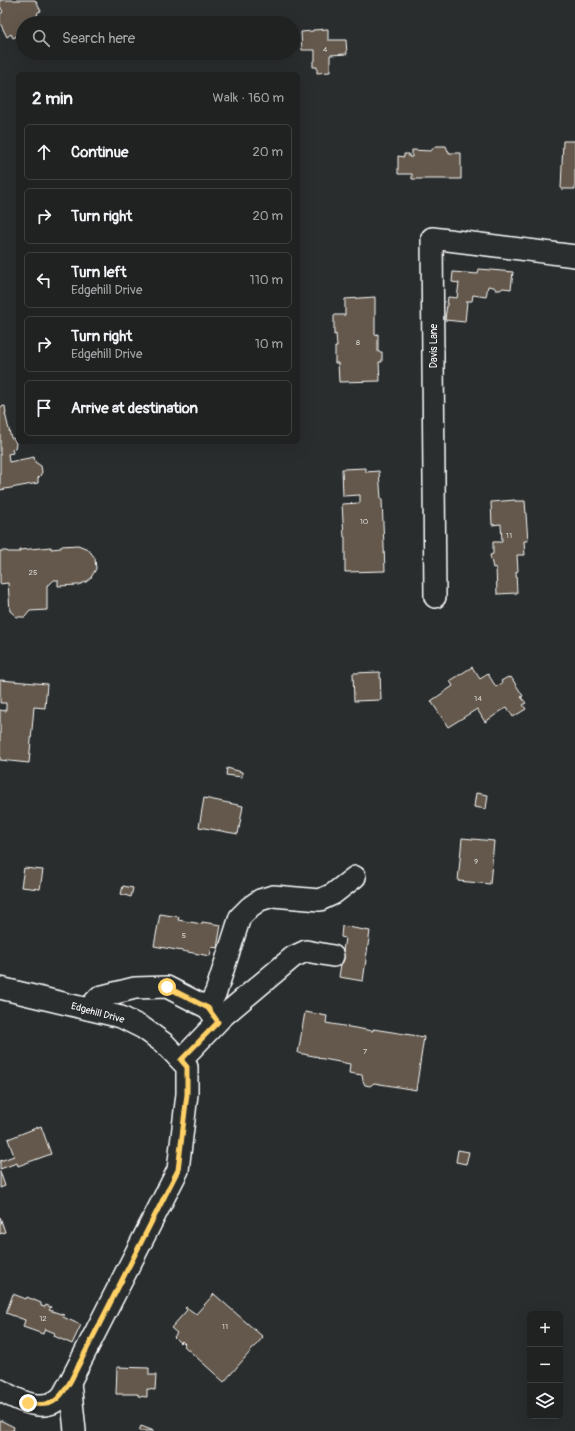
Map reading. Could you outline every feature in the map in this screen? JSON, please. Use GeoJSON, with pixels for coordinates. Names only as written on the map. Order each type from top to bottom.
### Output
{"type":"FeatureCollection","features":[{"type":"Feature","properties":{"kind":"street","name":"Davis Lane"},"geometry":{"type":"LineString","coordinates":[[435,597],[432,238],[575,256]]}},
{"type":"Feature","properties":{"kind":"street"},"geometry":{"type":"LineString","coordinates":[[213,1015],[216,992],[240,917],[250,906],[260,900],[274,896],[320,900],[333,894],[355,877]]}},
{"type":"Feature","properties":{"kind":"street"},"geometry":{"type":"LineString","coordinates":[[181,1060],[213,1015],[293,957],[306,951],[333,956]]}},
{"type":"Feature","properties":{"kind":"street"},"geometry":{"type":"LineString","coordinates":[[88,1009],[99,997],[135,988],[167,987],[213,1015]]}},
{"type":"Feature","properties":{"kind":"street","name":"Edgehill Drive"},"geometry":{"type":"LineString","coordinates":[[0,988],[121,1017],[143,1028],[165,1044],[187,1067],[178,1170],[62,1396],[57,1400],[44,1405],[28,1403],[0,1390]]}},
{"type":"Feature","properties":{"kind":"street"},"geometry":{"type":"LineString","coordinates":[[70,1382],[75,1431]]}},
{"type":"Feature","properties":{"kind":"building"},"geometry":{"type":"Polygon","coordinates":[[[0,0],[35,0],[41,11],[38,12],[37,16],[16,16],[16,36],[13,38],[11,34],[7,37],[0,23],[0,14],[3,12],[0,6],[0,0]]]}},
{"type":"Feature","properties":{"kind":"building"},"geometry":{"type":"Polygon","coordinates":[[[328,29],[328,40],[346,40],[347,54],[330,55],[330,72],[317,73],[317,67],[313,67],[313,61],[315,61],[315,50],[302,50],[301,32],[328,29]]]}},
{"type":"Feature","properties":{"kind":"building"},"geometry":{"type":"Polygon","coordinates":[[[563,141],[575,141],[575,189],[561,189],[563,141]]]}},
{"type":"Feature","properties":{"kind":"building"},"geometry":{"type":"Polygon","coordinates":[[[435,146],[446,146],[449,153],[461,153],[461,179],[412,179],[412,174],[398,174],[398,156],[404,157],[404,154],[409,154],[409,157],[412,157],[412,150],[431,151],[435,146]]]}},
{"type":"Feature","properties":{"kind":"building"},"geometry":{"type":"Polygon","coordinates":[[[479,269],[513,272],[511,289],[503,288],[496,290],[494,287],[488,286],[486,297],[473,295],[472,301],[467,301],[465,322],[445,320],[448,297],[457,298],[459,283],[452,282],[453,272],[478,274],[479,269]]]}},
{"type":"Feature","properties":{"kind":"building"},"geometry":{"type":"Polygon","coordinates":[[[375,297],[375,335],[378,334],[378,352],[382,352],[382,362],[379,362],[380,381],[339,382],[338,363],[335,363],[335,347],[337,347],[336,334],[334,335],[334,315],[345,315],[345,299],[375,297]]]}},
{"type":"Feature","properties":{"kind":"building"},"geometry":{"type":"Polygon","coordinates":[[[5,406],[5,413],[11,438],[13,438],[16,444],[15,448],[12,449],[13,453],[8,454],[9,462],[34,457],[35,462],[41,466],[42,472],[38,478],[38,483],[0,490],[0,407],[5,406]]]}},
{"type":"Feature","properties":{"kind":"building"},"geometry":{"type":"Polygon","coordinates":[[[366,468],[366,472],[379,471],[382,499],[385,571],[345,572],[345,537],[342,504],[360,503],[360,495],[343,496],[342,469],[366,468]]]}},
{"type":"Feature","properties":{"kind":"building"},"geometry":{"type":"Polygon","coordinates":[[[515,500],[525,501],[528,541],[524,541],[525,555],[517,555],[517,593],[497,594],[496,567],[493,568],[490,555],[493,554],[493,542],[502,542],[501,524],[492,525],[491,502],[515,500]]]}},
{"type":"Feature","properties":{"kind":"building"},"geometry":{"type":"Polygon","coordinates":[[[78,545],[88,549],[95,558],[96,569],[90,579],[78,585],[58,586],[58,580],[54,580],[47,585],[47,610],[30,611],[25,617],[17,617],[10,611],[8,583],[0,584],[0,551],[20,552],[20,550],[51,547],[51,549],[61,548],[61,546],[78,545]]]}},
{"type":"Feature","properties":{"kind":"building"},"geometry":{"type":"Polygon","coordinates":[[[472,667],[480,679],[488,674],[496,687],[502,683],[501,681],[511,677],[523,696],[521,697],[526,703],[523,705],[526,709],[513,717],[507,707],[485,722],[477,709],[448,727],[431,701],[453,686],[450,681],[472,667]]]}},
{"type":"Feature","properties":{"kind":"building"},"geometry":{"type":"Polygon","coordinates":[[[380,672],[381,700],[354,701],[353,673],[380,672]]]}},
{"type":"Feature","properties":{"kind":"building"},"geometry":{"type":"Polygon","coordinates":[[[0,680],[47,684],[45,708],[34,707],[29,763],[0,760],[0,710],[6,711],[6,703],[0,703],[0,680]]]}},
{"type":"Feature","properties":{"kind":"building"},"geometry":{"type":"Polygon","coordinates":[[[227,768],[242,772],[242,777],[226,775],[227,768]]]}},
{"type":"Feature","properties":{"kind":"building"},"geometry":{"type":"Polygon","coordinates":[[[476,793],[488,795],[486,809],[474,807],[476,793]]]}},
{"type":"Feature","properties":{"kind":"building"},"geometry":{"type":"Polygon","coordinates":[[[204,798],[243,806],[238,834],[199,827],[204,798]]]}},
{"type":"Feature","properties":{"kind":"building"},"geometry":{"type":"Polygon","coordinates":[[[462,838],[494,841],[490,884],[458,881],[462,838]]]}},
{"type":"Feature","properties":{"kind":"building"},"geometry":{"type":"Polygon","coordinates":[[[24,868],[43,870],[40,889],[21,887],[24,868]]]}},
{"type":"Feature","properties":{"kind":"building"},"geometry":{"type":"Polygon","coordinates":[[[123,886],[133,888],[131,897],[121,894],[123,886]]]}},
{"type":"Feature","properties":{"kind":"building"},"geometry":{"type":"Polygon","coordinates":[[[160,914],[179,917],[178,920],[202,924],[202,922],[221,925],[217,948],[212,947],[210,956],[154,946],[160,914]]]}},
{"type":"Feature","properties":{"kind":"building"},"geometry":{"type":"Polygon","coordinates":[[[342,926],[370,931],[363,981],[339,977],[345,938],[341,937],[342,926]]]}},
{"type":"Feature","properties":{"kind":"building"},"geometry":{"type":"Polygon","coordinates":[[[305,1012],[327,1016],[326,1023],[373,1031],[373,1029],[424,1037],[416,1090],[374,1083],[370,1086],[365,1085],[362,1075],[349,1073],[350,1064],[298,1053],[305,1012]]]}},
{"type":"Feature","properties":{"kind":"building"},"geometry":{"type":"Polygon","coordinates":[[[41,1126],[51,1154],[18,1166],[17,1163],[0,1169],[0,1161],[14,1156],[8,1139],[41,1126]]]}},
{"type":"Feature","properties":{"kind":"building"},"geometry":{"type":"Polygon","coordinates":[[[458,1150],[469,1152],[466,1164],[456,1162],[458,1150]]]}},
{"type":"Feature","properties":{"kind":"building"},"geometry":{"type":"Polygon","coordinates":[[[0,1171],[5,1186],[0,1188],[0,1171]]]}},
{"type":"Feature","properties":{"kind":"building"},"geometry":{"type":"Polygon","coordinates":[[[0,1217],[5,1232],[0,1234],[0,1217]]]}},
{"type":"Feature","properties":{"kind":"building"},"geometry":{"type":"Polygon","coordinates":[[[13,1294],[26,1299],[27,1297],[41,1303],[41,1306],[45,1307],[46,1305],[51,1307],[49,1310],[64,1315],[63,1317],[81,1325],[72,1344],[54,1336],[55,1333],[45,1329],[43,1334],[23,1327],[25,1320],[6,1313],[13,1294]]]}},
{"type":"Feature","properties":{"kind":"building"},"geometry":{"type":"Polygon","coordinates":[[[214,1294],[263,1337],[224,1382],[184,1346],[185,1344],[182,1341],[180,1343],[174,1337],[177,1333],[171,1328],[187,1310],[185,1308],[186,1307],[196,1314],[214,1294]]]}},
{"type":"Feature","properties":{"kind":"building"},"geometry":{"type":"Polygon","coordinates":[[[117,1367],[149,1368],[149,1375],[156,1375],[155,1390],[147,1389],[147,1397],[138,1396],[138,1394],[116,1394],[117,1367]]]}},
{"type":"Feature","properties":{"kind":"building"},"geometry":{"type":"Polygon","coordinates":[[[0,1420],[14,1427],[13,1430],[15,1431],[0,1431],[0,1420]]]}},
{"type":"Feature","properties":{"kind":"building"},"geometry":{"type":"Polygon","coordinates":[[[141,1426],[154,1431],[139,1431],[141,1426]]]}},
{"type":"Feature","properties":{"kind":"route"},"geometry":{"type":"LineString","coordinates":[[28,1403],[44,1405],[57,1400],[62,1396],[178,1170],[187,1094],[187,1067],[181,1060],[218,1022],[208,1008],[167,987]]}}]}
